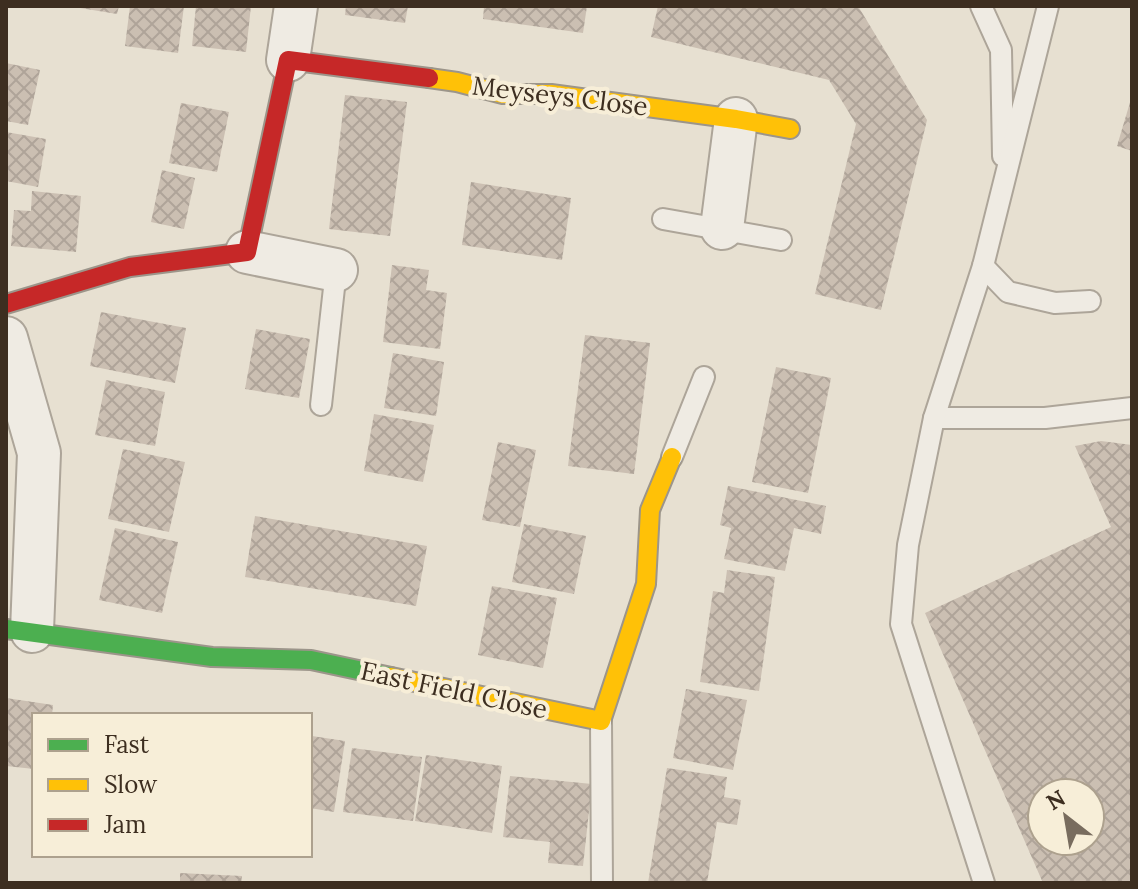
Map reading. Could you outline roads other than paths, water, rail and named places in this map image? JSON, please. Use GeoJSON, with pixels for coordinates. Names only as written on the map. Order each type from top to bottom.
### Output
{"type":"FeatureCollection","features":[{"type":"Feature","properties":{"kind":"street"},"geometry":{"type":"LineString","coordinates":[[247,252],[288,60],[296,6]]}},
{"type":"Feature","properties":{"kind":"street","name":"Meyseys Close"},"geometry":{"type":"LineString","coordinates":[[288,60],[457,82],[503,94],[551,94],[790,129]]}},
{"type":"Feature","properties":{"kind":"street"},"geometry":{"type":"LineString","coordinates":[[722,228],[736,119]]}},
{"type":"Feature","properties":{"kind":"street"},"geometry":{"type":"LineString","coordinates":[[6,304],[130,267],[247,252],[336,270]]}},
{"type":"Feature","properties":{"kind":"street","name":"East Field Close"},"geometry":{"type":"LineString","coordinates":[[6,338],[39,453],[19,630],[212,657],[311,660],[601,721]]}},
{"type":"Feature","properties":{"kind":"street"},"geometry":{"type":"LineString","coordinates":[[601,721],[646,584],[650,510],[672,457]]}},
{"type":"Feature","properties":{"kind":"lane"},"geometry":{"type":"LineString","coordinates":[[981,6],[1001,50],[1002,188]]}},
{"type":"Feature","properties":{"kind":"lane"},"geometry":{"type":"LineString","coordinates":[[984,883],[901,624],[908,545],[934,418],[983,266],[1048,6]]}},
{"type":"Feature","properties":{"kind":"lane"},"geometry":{"type":"LineString","coordinates":[[663,219],[781,240]]}},
{"type":"Feature","properties":{"kind":"lane"},"geometry":{"type":"LineString","coordinates":[[983,266],[1008,292],[1055,303],[1090,301]]}},
{"type":"Feature","properties":{"kind":"lane"},"geometry":{"type":"LineString","coordinates":[[321,405],[336,270]]}},
{"type":"Feature","properties":{"kind":"lane"},"geometry":{"type":"LineString","coordinates":[[672,457],[704,377]]}},
{"type":"Feature","properties":{"kind":"lane"},"geometry":{"type":"LineString","coordinates":[[934,418],[1045,418],[1132,408]]}},
{"type":"Feature","properties":{"kind":"lane"},"geometry":{"type":"LineString","coordinates":[[601,721],[602,883]]}}]}
